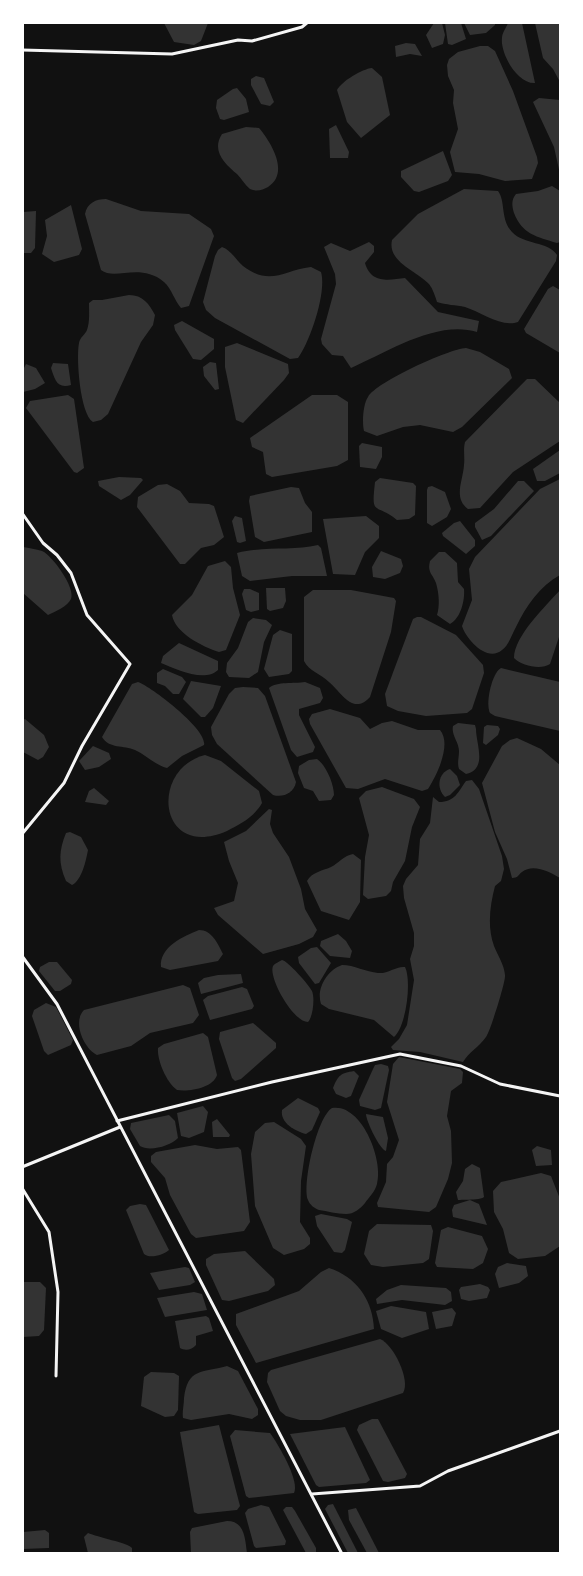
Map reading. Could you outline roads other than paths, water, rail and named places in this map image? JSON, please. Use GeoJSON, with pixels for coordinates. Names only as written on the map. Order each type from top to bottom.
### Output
{"type":"FeatureCollection","features":[{"type":"Feature","properties":{"kind":"street"},"geometry":{"type":"LineString","coordinates":[[22,50],[172,54],[238,40],[252,41],[300,28],[308,22]]}},
{"type":"Feature","properties":{"kind":"street"},"geometry":{"type":"LineString","coordinates":[[22,513],[43,543],[57,555],[71,573],[81,603],[88,615],[130,664],[82,746],[64,783],[22,834]]}},
{"type":"Feature","properties":{"kind":"street"},"geometry":{"type":"LineString","coordinates":[[22,956],[57,1004],[342,1554]]}},
{"type":"Feature","properties":{"kind":"street"},"geometry":{"type":"LineString","coordinates":[[117,1121],[282,1080],[400,1054],[462,1066],[500,1084],[560,1096]]}},
{"type":"Feature","properties":{"kind":"street"},"geometry":{"type":"LineString","coordinates":[[22,1168],[120,1128]]}},
{"type":"Feature","properties":{"kind":"street"},"geometry":{"type":"LineString","coordinates":[[22,1188],[49,1232],[58,1292],[56,1376]]}},
{"type":"Feature","properties":{"kind":"street"},"geometry":{"type":"LineString","coordinates":[[312,1494],[420,1486],[448,1471],[560,1431]]}}]}
